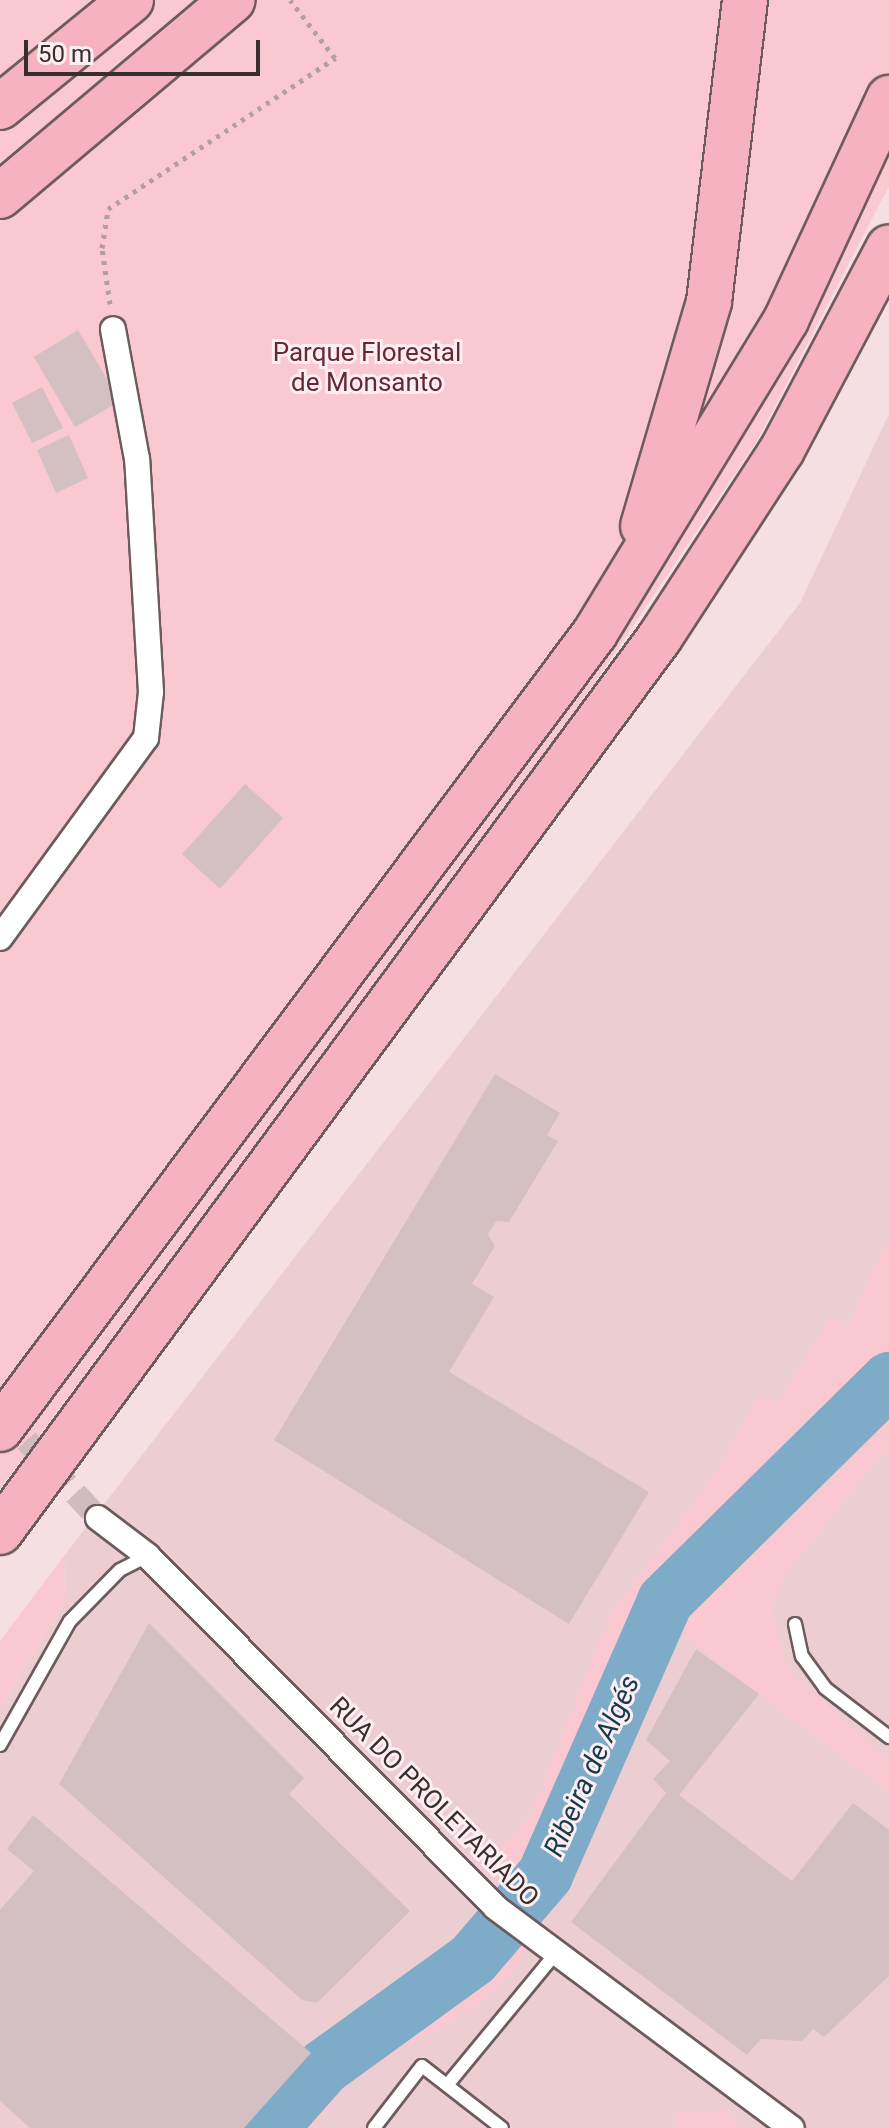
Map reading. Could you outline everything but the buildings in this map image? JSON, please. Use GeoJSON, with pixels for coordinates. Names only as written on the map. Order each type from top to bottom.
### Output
{"type":"FeatureCollection","features":[{"type":"Feature","properties":{"kind":"highway"},"geometry":{"type":"LineString","coordinates":[[0,107],[131,0]]}},
{"type":"Feature","properties":{"kind":"highway"},"geometry":{"type":"LineString","coordinates":[[0,196],[233,0]]}},
{"type":"Feature","properties":{"kind":"highway"},"geometry":{"type":"LineString","coordinates":[[611,608],[650,509],[709,302],[745,0]]}},
{"type":"Feature","properties":{"kind":"highway"},"geometry":{"type":"LineString","coordinates":[[0,1429],[611,608],[786,320],[889,98]]}},
{"type":"Feature","properties":{"kind":"highway"},"geometry":{"type":"LineString","coordinates":[[0,1532],[660,637],[782,450],[888,249]]}},
{"type":"Feature","properties":{"kind":"street"},"geometry":{"type":"LineString","coordinates":[[0,938],[146,738],[150,676],[137,459],[113,329]]}},
{"type":"Feature","properties":{"kind":"street","name":"RUA DO PROLETARIADO"},"geometry":{"type":"LineString","coordinates":[[98,1518],[148,1556],[495,1907],[792,2128]]}},
{"type":"Feature","properties":{"kind":"lane"},"geometry":{"type":"LineString","coordinates":[[0,1745],[70,1621],[120,1570],[148,1556]]}},
{"type":"Feature","properties":{"kind":"lane"},"geometry":{"type":"LineString","coordinates":[[795,1624],[802,1656],[825,1688],[889,1737]]}},
{"type":"Feature","properties":{"kind":"lane"},"geometry":{"type":"LineString","coordinates":[[448,2084],[546,1947]]}},
{"type":"Feature","properties":{"kind":"lane"},"geometry":{"type":"LineString","coordinates":[[374,2128],[422,2066],[502,2128]]}},
{"type":"Feature","properties":{"kind":"path"},"geometry":{"type":"LineString","coordinates":[[113,329],[102,248],[108,209],[221,128],[335,58],[290,0]]}},
{"type":"Feature","properties":{"kind":"shaded area"},"geometry":{"type":"Polygon","coordinates":[[[889,414],[889,2128],[0,2128],[0,1709],[65,1600],[64,1556],[800,603],[889,414]]]}},
{"type":"Feature","properties":{"kind":"green space","name":"Parque Florestal de Monsanto"},"geometry":{"type":"Polygon","coordinates":[[[0,0],[889,0],[889,186],[757,441],[572,717],[0,1489],[0,0]]]}},
{"type":"Feature","properties":{"kind":"green space"},"geometry":{"type":"Polygon","coordinates":[[[889,1236],[889,1445],[782,1578],[771,1613],[789,1671],[889,1761],[889,1792],[678,1632],[590,1830],[582,1828],[518,1966],[478,2005],[354,2078],[312,2128],[245,2128],[325,2038],[489,1930],[524,1882],[493,1858],[532,1812],[610,1616],[714,1475],[759,1396],[777,1404],[831,1317],[848,1327],[889,1236]]]}},
{"type":"Feature","properties":{"kind":"green space"},"geometry":{"type":"Polygon","coordinates":[[[64,1556],[65,1600],[0,1709],[0,1641],[64,1556]]]}},
{"type":"Feature","properties":{"kind":"green space"},"geometry":{"type":"Polygon","coordinates":[[[730,2110],[739,2128],[676,2128],[674,2113],[730,2110]]]}},
{"type":"Feature","properties":{"kind":"waterway","name":"Ribeira de Algés"},"geometry":{"type":"LineString","coordinates":[[270,2128],[324,2067],[473,1959],[545,1875],[665,1601],[889,1380]]}},
{"type":"Feature","properties":{"kind":"tunnel"},"geometry":{"type":"LineString","coordinates":[[2,1414],[98,1518]]}}]}
